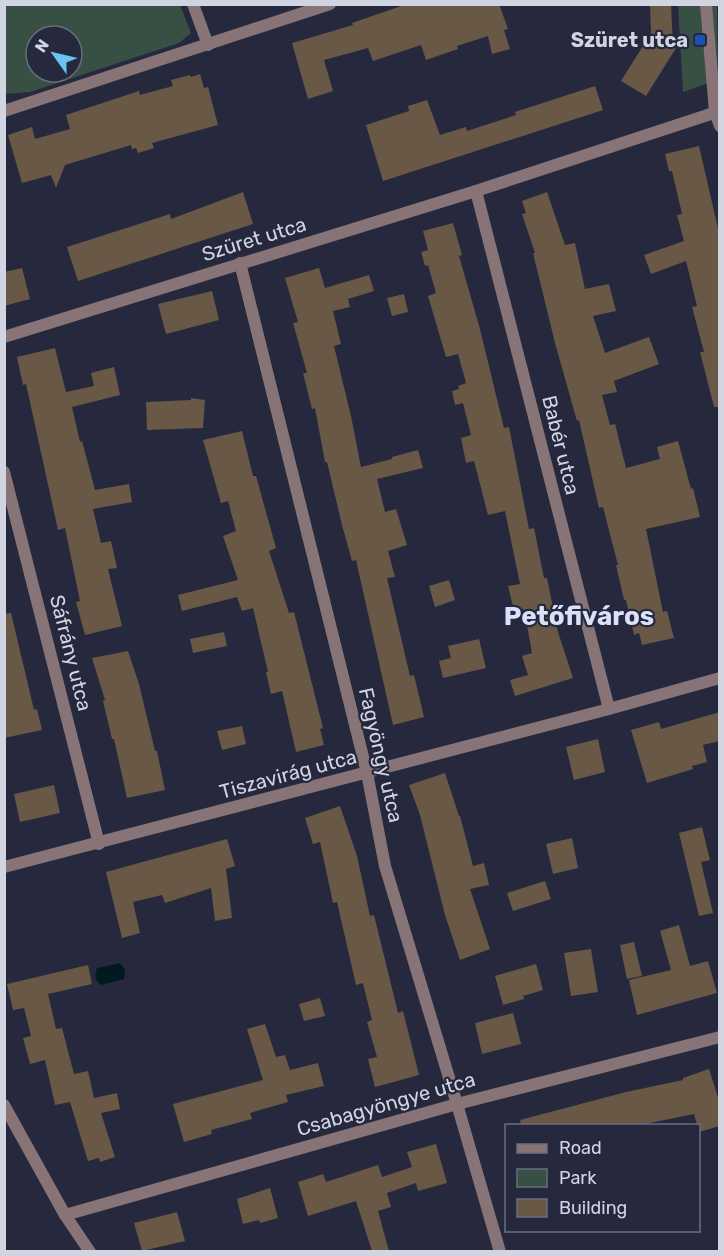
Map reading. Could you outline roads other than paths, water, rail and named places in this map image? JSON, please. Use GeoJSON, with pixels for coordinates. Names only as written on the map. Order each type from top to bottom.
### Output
{"type":"FeatureCollection","features":[{"type":"Feature","properties":{"kind":"street"},"geometry":{"type":"LineString","coordinates":[[193,4],[208,45]]}},
{"type":"Feature","properties":{"kind":"street"},"geometry":{"type":"LineString","coordinates":[[4,111],[330,4]]}},
{"type":"Feature","properties":{"kind":"street"},"geometry":{"type":"LineString","coordinates":[[706,4],[720,126]]}},
{"type":"Feature","properties":{"kind":"street","name":"Szüret utca"},"geometry":{"type":"LineString","coordinates":[[4,337],[476,191],[717,111]]}},
{"type":"Feature","properties":{"kind":"street","name":"Babér utca"},"geometry":{"type":"LineString","coordinates":[[476,191],[609,709]]}},
{"type":"Feature","properties":{"kind":"street","name":"Fagyöngy utca"},"geometry":{"type":"LineString","coordinates":[[240,263],[367,773],[385,866],[458,1104],[500,1251]]}},
{"type":"Feature","properties":{"kind":"street","name":"Sáfrány utca"},"geometry":{"type":"LineString","coordinates":[[4,472],[99,844]]}},
{"type":"Feature","properties":{"kind":"street","name":"Tiszavirág utca"},"geometry":{"type":"LineString","coordinates":[[4,867],[99,844],[720,678]]}},
{"type":"Feature","properties":{"kind":"street","name":"Csabagyöngye utca"},"geometry":{"type":"LineString","coordinates":[[65,1215],[458,1104],[720,1037]]}},
{"type":"Feature","properties":{"kind":"street"},"geometry":{"type":"LineString","coordinates":[[4,1105],[65,1215],[90,1251]]}},
{"type":"Feature","properties":{"kind":"water"},"geometry":{"type":"Polygon","coordinates":[[[120,963],[125,970],[124,979],[101,985],[96,978],[97,968],[120,963]]]}},
{"type":"Feature","properties":{"kind":"place","name":"Szüret utca"},"geometry":{"type":"Point","coordinates":[700,40]}},
{"type":"Feature","properties":{"kind":"district","name":"Petőfiváros"},"geometry":{"type":"Point","coordinates":[579,616]}}]}
